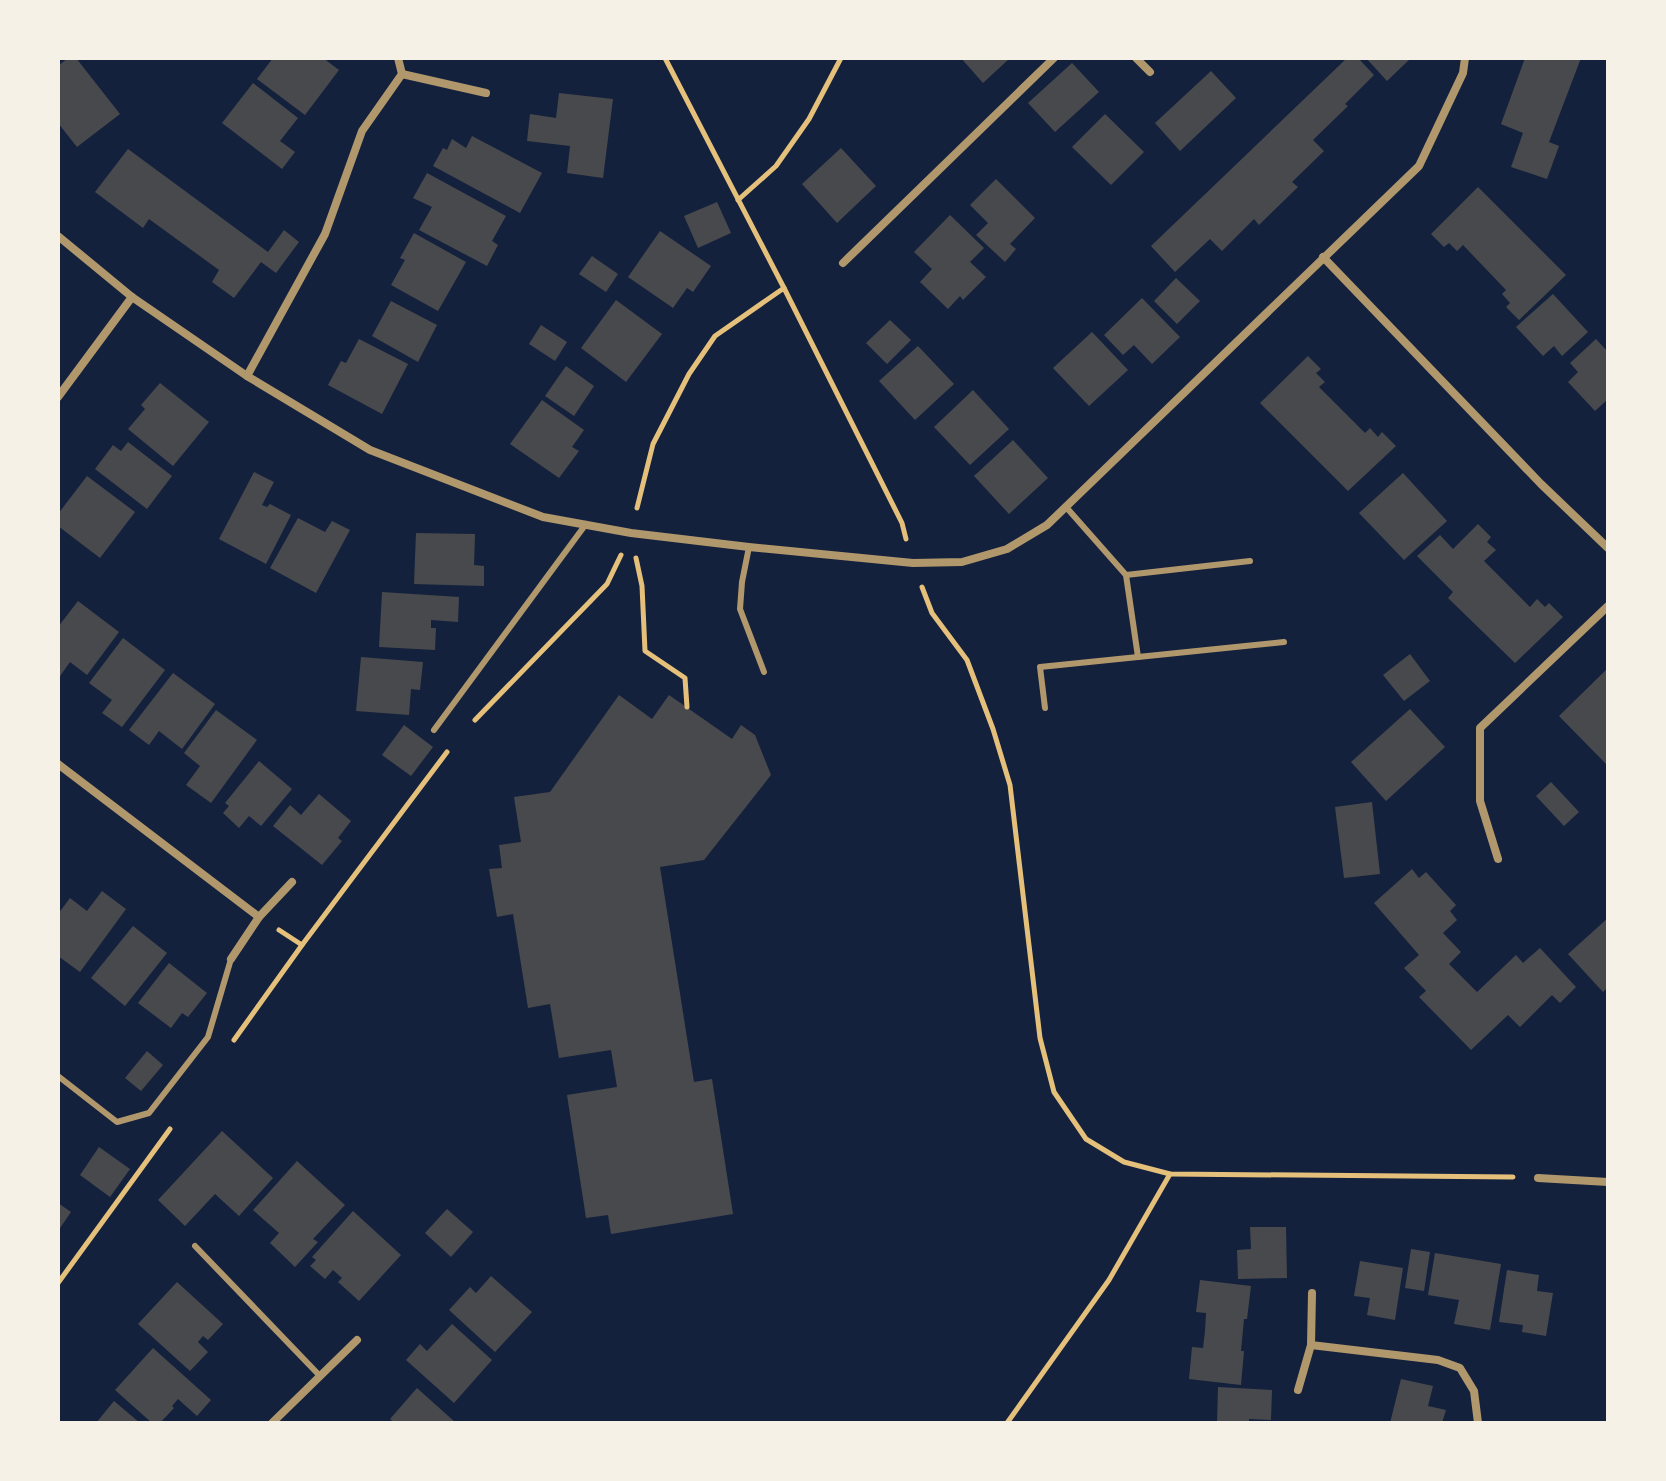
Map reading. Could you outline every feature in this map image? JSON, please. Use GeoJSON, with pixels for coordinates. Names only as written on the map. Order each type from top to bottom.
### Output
{"type":"FeatureCollection","features":[{"type":"Feature","properties":{"kind":"street"},"geometry":{"type":"LineString","coordinates":[[247,376],[325,234],[362,131],[402,74],[398,58]]}},
{"type":"Feature","properties":{"kind":"street"},"geometry":{"type":"LineString","coordinates":[[843,263],[1054,58]]}},
{"type":"Feature","properties":{"kind":"street"},"geometry":{"type":"LineString","coordinates":[[1136,58],[1150,72]]}},
{"type":"Feature","properties":{"kind":"street"},"geometry":{"type":"LineString","coordinates":[[58,236],[132,297],[247,376],[370,450],[543,517],[631,533],[749,547],[913,563],[962,562],[1007,549],[1047,525],[1419,166],[1463,73],[1465,58]]}},
{"type":"Feature","properties":{"kind":"street"},"geometry":{"type":"LineString","coordinates":[[402,74],[486,93]]}},
{"type":"Feature","properties":{"kind":"street"},"geometry":{"type":"LineString","coordinates":[[1323,257],[1541,484],[1608,548]]}},
{"type":"Feature","properties":{"kind":"street"},"geometry":{"type":"LineString","coordinates":[[58,397],[132,297]]}},
{"type":"Feature","properties":{"kind":"street"},"geometry":{"type":"LineString","coordinates":[[1498,859],[1480,801],[1480,728],[1608,606]]}},
{"type":"Feature","properties":{"kind":"street"},"geometry":{"type":"LineString","coordinates":[[58,764],[259,917]]}},
{"type":"Feature","properties":{"kind":"street"},"geometry":{"type":"LineString","coordinates":[[231,959],[259,917],[292,882]]}},
{"type":"Feature","properties":{"kind":"street"},"geometry":{"type":"LineString","coordinates":[[1538,1178],[1608,1182]]}},
{"type":"Feature","properties":{"kind":"street"},"geometry":{"type":"LineString","coordinates":[[1298,1390],[1311,1345],[1312,1293]]}},
{"type":"Feature","properties":{"kind":"street"},"geometry":{"type":"LineString","coordinates":[[272,1423],[357,1340]]}},
{"type":"Feature","properties":{"kind":"street"},"geometry":{"type":"LineString","coordinates":[[1311,1345],[1438,1360],[1460,1368],[1474,1391],[1478,1423]]}},
{"type":"Feature","properties":{"kind":"lane"},"geometry":{"type":"LineString","coordinates":[[1066,507],[1126,575],[1138,657]]}},
{"type":"Feature","properties":{"kind":"lane"},"geometry":{"type":"LineString","coordinates":[[434,730],[586,524]]}},
{"type":"Feature","properties":{"kind":"lane"},"geometry":{"type":"LineString","coordinates":[[749,547],[740,609],[764,672]]}},
{"type":"Feature","properties":{"kind":"lane"},"geometry":{"type":"LineString","coordinates":[[1126,575],[1250,561]]}},
{"type":"Feature","properties":{"kind":"lane"},"geometry":{"type":"LineString","coordinates":[[1045,708],[1040,667],[1284,642]]}},
{"type":"Feature","properties":{"kind":"lane"},"geometry":{"type":"LineString","coordinates":[[58,1076],[117,1122],[149,1113],[208,1037],[231,959]]}},
{"type":"Feature","properties":{"kind":"lane"},"geometry":{"type":"LineString","coordinates":[[195,1246],[320,1376]]}},
{"type":"Feature","properties":{"kind":"path"},"geometry":{"type":"LineString","coordinates":[[665,58],[902,523],[932,613],[967,660],[1010,785],[1040,1038],[1054,1092],[1086,1139],[1124,1162],[1170,1174],[1538,1178]]}},
{"type":"Feature","properties":{"kind":"path"},"geometry":{"type":"LineString","coordinates":[[738,200],[776,166],[809,119],[841,58]]}},
{"type":"Feature","properties":{"kind":"path"},"geometry":{"type":"LineString","coordinates":[[468,728],[607,584],[631,533],[653,444],[689,374],[715,336],[784,288]]}},
{"type":"Feature","properties":{"kind":"path"},"geometry":{"type":"LineString","coordinates":[[631,533],[642,586],[645,651],[685,678],[687,707]]}},
{"type":"Feature","properties":{"kind":"path"},"geometry":{"type":"LineString","coordinates":[[229,1047],[448,751]]}},
{"type":"Feature","properties":{"kind":"path"},"geometry":{"type":"LineString","coordinates":[[58,1283],[174,1124]]}},
{"type":"Feature","properties":{"kind":"path"},"geometry":{"type":"LineString","coordinates":[[1007,1423],[1109,1280],[1170,1174]]}},
{"type":"Feature","properties":{"kind":"building"},"geometry":{"type":"Polygon","coordinates":[[[68,58],[76,58],[120,114],[77,147],[58,123],[58,66],[68,58]]]}},
{"type":"Feature","properties":{"kind":"building"},"geometry":{"type":"Polygon","coordinates":[[[273,58],[323,58],[339,70],[305,115],[257,79],[273,58]]]}},
{"type":"Feature","properties":{"kind":"building"},"geometry":{"type":"Polygon","coordinates":[[[961,58],[1010,58],[983,83],[961,58]]]}},
{"type":"Feature","properties":{"kind":"building"},"geometry":{"type":"Polygon","coordinates":[[[1347,58],[1358,58],[1374,75],[1313,140],[1324,151],[1292,182],[1298,187],[1259,225],[1254,219],[1222,251],[1210,239],[1175,272],[1151,246],[1347,58]]]}},
{"type":"Feature","properties":{"kind":"building"},"geometry":{"type":"Polygon","coordinates":[[[1366,58],[1411,58],[1387,81],[1366,58]]]}},
{"type":"Feature","properties":{"kind":"building"},"geometry":{"type":"Polygon","coordinates":[[[1525,58],[1581,58],[1549,142],[1559,146],[1547,179],[1511,167],[1523,133],[1501,124],[1525,58]]]}},
{"type":"Feature","properties":{"kind":"building"},"geometry":{"type":"Polygon","coordinates":[[[1072,63],[1099,92],[1055,132],[1028,103],[1072,63]]]}},
{"type":"Feature","properties":{"kind":"building"},"geometry":{"type":"Polygon","coordinates":[[[1211,71],[1236,98],[1180,151],[1155,123],[1211,71]]]}},
{"type":"Feature","properties":{"kind":"building"},"geometry":{"type":"Polygon","coordinates":[[[253,83],[298,118],[280,141],[295,152],[282,169],[222,123],[253,83]]]}},
{"type":"Feature","properties":{"kind":"building"},"geometry":{"type":"Polygon","coordinates":[[[559,93],[613,99],[603,178],[567,173],[570,146],[527,141],[530,114],[556,118],[559,93]]]}},
{"type":"Feature","properties":{"kind":"building"},"geometry":{"type":"Polygon","coordinates":[[[1105,114],[1144,152],[1111,185],[1072,147],[1105,114]]]}},
{"type":"Feature","properties":{"kind":"building"},"geometry":{"type":"Polygon","coordinates":[[[472,136],[542,173],[520,213],[433,166],[452,139],[466,148],[472,136]]]}},
{"type":"Feature","properties":{"kind":"building"},"geometry":{"type":"Polygon","coordinates":[[[841,148],[876,186],[837,223],[802,184],[841,148]]]}},
{"type":"Feature","properties":{"kind":"building"},"geometry":{"type":"Polygon","coordinates":[[[128,149],[268,252],[284,230],[299,242],[276,273],[261,262],[234,298],[212,282],[219,270],[149,219],[143,228],[95,192],[128,149]]]}},
{"type":"Feature","properties":{"kind":"building"},"geometry":{"type":"Polygon","coordinates":[[[427,173],[506,216],[492,241],[498,245],[487,266],[419,230],[432,207],[413,198],[427,173]]]}},
{"type":"Feature","properties":{"kind":"building"},"geometry":{"type":"Polygon","coordinates":[[[996,179],[1035,218],[1010,244],[1016,249],[1005,262],[976,235],[988,223],[970,205],[996,179]]]}},
{"type":"Feature","properties":{"kind":"building"},"geometry":{"type":"Polygon","coordinates":[[[1478,187],[1566,275],[1519,320],[1506,307],[1510,303],[1502,294],[1506,290],[1463,245],[1457,251],[1449,243],[1444,247],[1431,234],[1478,187]]]}},
{"type":"Feature","properties":{"kind":"building"},"geometry":{"type":"Polygon","coordinates":[[[717,202],[731,233],[698,248],[684,216],[717,202]]]}},
{"type":"Feature","properties":{"kind":"building"},"geometry":{"type":"Polygon","coordinates":[[[950,215],[984,248],[970,262],[986,277],[963,300],[960,296],[948,309],[920,282],[932,269],[914,252],[950,215]]]}},
{"type":"Feature","properties":{"kind":"building"},"geometry":{"type":"Polygon","coordinates":[[[660,231],[711,266],[693,292],[687,288],[673,308],[628,277],[660,231]]]}},
{"type":"Feature","properties":{"kind":"building"},"geometry":{"type":"Polygon","coordinates":[[[414,233],[466,262],[438,311],[391,285],[405,260],[400,258],[414,233]]]}},
{"type":"Feature","properties":{"kind":"building"},"geometry":{"type":"Polygon","coordinates":[[[592,256],[618,274],[606,292],[579,274],[592,256]]]}},
{"type":"Feature","properties":{"kind":"building"},"geometry":{"type":"Polygon","coordinates":[[[1176,278],[1200,301],[1177,324],[1154,301],[1176,278]]]}},
{"type":"Feature","properties":{"kind":"building"},"geometry":{"type":"Polygon","coordinates":[[[1553,294],[1588,332],[1562,356],[1554,346],[1543,356],[1516,327],[1553,294]]]}},
{"type":"Feature","properties":{"kind":"building"},"geometry":{"type":"Polygon","coordinates":[[[1142,298],[1180,337],[1152,364],[1134,345],[1123,355],[1104,335],[1142,298]]]}},
{"type":"Feature","properties":{"kind":"building"},"geometry":{"type":"Polygon","coordinates":[[[616,300],[662,334],[626,382],[581,348],[616,300]]]}},
{"type":"Feature","properties":{"kind":"building"},"geometry":{"type":"Polygon","coordinates":[[[391,301],[437,325],[418,362],[372,336],[391,301]]]}},
{"type":"Feature","properties":{"kind":"building"},"geometry":{"type":"Polygon","coordinates":[[[890,320],[911,340],[887,364],[866,343],[890,320]]]}},
{"type":"Feature","properties":{"kind":"building"},"geometry":{"type":"Polygon","coordinates":[[[541,325],[567,342],[555,361],[529,344],[541,325]]]}},
{"type":"Feature","properties":{"kind":"building"},"geometry":{"type":"Polygon","coordinates":[[[1092,332],[1128,370],[1089,406],[1053,368],[1092,332]]]}},
{"type":"Feature","properties":{"kind":"building"},"geometry":{"type":"Polygon","coordinates":[[[359,339],[408,364],[382,414],[328,385],[341,361],[346,363],[359,339]]]}},
{"type":"Feature","properties":{"kind":"building"},"geometry":{"type":"Polygon","coordinates":[[[1596,339],[1608,352],[1608,399],[1595,411],[1568,382],[1578,372],[1570,363],[1596,339]]]}},
{"type":"Feature","properties":{"kind":"building"},"geometry":{"type":"Polygon","coordinates":[[[918,346],[954,384],[915,420],[879,381],[918,346]]]}},
{"type":"Feature","properties":{"kind":"building"},"geometry":{"type":"Polygon","coordinates":[[[1308,356],[1321,369],[1316,373],[1325,382],[1319,387],[1365,433],[1370,428],[1378,437],[1382,432],[1396,446],[1348,491],[1260,403],[1308,356]]]}},
{"type":"Feature","properties":{"kind":"building"},"geometry":{"type":"Polygon","coordinates":[[[566,366],[594,386],[574,416],[545,396],[566,366]]]}},
{"type":"Feature","properties":{"kind":"building"},"geometry":{"type":"Polygon","coordinates":[[[160,383],[209,422],[173,466],[128,429],[145,409],[141,405],[160,383]]]}},
{"type":"Feature","properties":{"kind":"building"},"geometry":{"type":"Polygon","coordinates":[[[973,390],[1009,429],[970,465],[934,427],[973,390]]]}},
{"type":"Feature","properties":{"kind":"building"},"geometry":{"type":"Polygon","coordinates":[[[542,400],[584,430],[572,447],[579,451],[559,478],[510,444],[542,400]]]}},
{"type":"Feature","properties":{"kind":"building"},"geometry":{"type":"Polygon","coordinates":[[[1013,440],[1048,478],[1009,514],[974,476],[1013,440]]]}},
{"type":"Feature","properties":{"kind":"building"},"geometry":{"type":"Polygon","coordinates":[[[128,442],[172,476],[147,509],[95,469],[113,445],[121,451],[128,442]]]}},
{"type":"Feature","properties":{"kind":"building"},"geometry":{"type":"Polygon","coordinates":[[[254,472],[274,482],[262,505],[267,507],[270,504],[291,515],[266,564],[219,539],[254,472]]]}},
{"type":"Feature","properties":{"kind":"building"},"geometry":{"type":"Polygon","coordinates":[[[1403,473],[1447,521],[1404,560],[1359,513],[1403,473]]]}},
{"type":"Feature","properties":{"kind":"building"},"geometry":{"type":"Polygon","coordinates":[[[87,476],[135,512],[100,558],[58,526],[58,514],[87,476]]]}},
{"type":"Feature","properties":{"kind":"building"},"geometry":{"type":"Polygon","coordinates":[[[298,518],[325,532],[332,521],[350,530],[316,593],[270,568],[298,518]]]}},
{"type":"Feature","properties":{"kind":"building"},"geometry":{"type":"Polygon","coordinates":[[[1478,524],[1491,537],[1487,542],[1496,550],[1484,561],[1530,607],[1537,599],[1545,607],[1549,603],[1563,617],[1515,663],[1448,598],[1453,592],[1417,556],[1440,535],[1453,549],[1478,524]]]}},
{"type":"Feature","properties":{"kind":"building"},"geometry":{"type":"Polygon","coordinates":[[[416,533],[475,534],[474,565],[484,566],[484,586],[414,584],[416,533]]]}},
{"type":"Feature","properties":{"kind":"building"},"geometry":{"type":"Polygon","coordinates":[[[382,592],[459,597],[458,622],[431,620],[431,628],[436,628],[435,650],[379,647],[382,592]]]}},
{"type":"Feature","properties":{"kind":"building"},"geometry":{"type":"Polygon","coordinates":[[[78,601],[119,632],[87,675],[70,662],[58,679],[58,627],[78,601]]]}},
{"type":"Feature","properties":{"kind":"building"},"geometry":{"type":"Polygon","coordinates":[[[123,638],[165,670],[122,727],[102,713],[112,700],[89,683],[123,638]]]}},
{"type":"Feature","properties":{"kind":"building"},"geometry":{"type":"Polygon","coordinates":[[[1410,654],[1430,681],[1404,701],[1383,675],[1410,654]]]}},
{"type":"Feature","properties":{"kind":"building"},"geometry":{"type":"Polygon","coordinates":[[[361,657],[423,662],[420,690],[411,689],[409,715],[356,711],[361,657]]]}},
{"type":"Feature","properties":{"kind":"building"},"geometry":{"type":"Polygon","coordinates":[[[1608,668],[1608,766],[1559,716],[1608,668]]]}},
{"type":"Feature","properties":{"kind":"building"},"geometry":{"type":"Polygon","coordinates":[[[173,673],[215,704],[182,749],[159,731],[149,745],[129,730],[173,673]]]}},
{"type":"Feature","properties":{"kind":"building"},"geometry":{"type":"Polygon","coordinates":[[[619,695],[652,719],[669,695],[732,739],[741,725],[755,735],[771,775],[704,860],[660,867],[694,1082],[712,1079],[733,1214],[611,1234],[608,1215],[586,1218],[567,1095],[617,1087],[611,1050],[559,1058],[550,1004],[528,1008],[513,914],[497,917],[489,869],[502,868],[499,845],[521,842],[514,797],[550,792],[619,695]]]}},
{"type":"Feature","properties":{"kind":"building"},"geometry":{"type":"Polygon","coordinates":[[[1410,709],[1445,747],[1386,801],[1351,762],[1410,709]]]}},
{"type":"Feature","properties":{"kind":"building"},"geometry":{"type":"Polygon","coordinates":[[[216,710],[257,740],[211,803],[186,785],[200,766],[184,753],[216,710]]]}},
{"type":"Feature","properties":{"kind":"building"},"geometry":{"type":"Polygon","coordinates":[[[404,725],[433,747],[411,776],[382,755],[404,725]]]}},
{"type":"Feature","properties":{"kind":"building"},"geometry":{"type":"Polygon","coordinates":[[[259,761],[292,789],[261,826],[249,816],[239,828],[223,813],[229,806],[225,803],[259,761]]]}},
{"type":"Feature","properties":{"kind":"building"},"geometry":{"type":"Polygon","coordinates":[[[1551,782],[1579,812],[1564,826],[1536,796],[1551,782]]]}},
{"type":"Feature","properties":{"kind":"building"},"geometry":{"type":"Polygon","coordinates":[[[319,794],[351,821],[338,838],[342,841],[322,865],[273,826],[290,805],[301,815],[319,794]]]}},
{"type":"Feature","properties":{"kind":"building"},"geometry":{"type":"Polygon","coordinates":[[[1372,802],[1380,874],[1344,878],[1335,807],[1372,802]]]}},
{"type":"Feature","properties":{"kind":"building"},"geometry":{"type":"Polygon","coordinates":[[[1412,869],[1419,878],[1426,872],[1456,905],[1450,911],[1457,920],[1443,933],[1461,952],[1449,964],[1477,992],[1516,955],[1523,963],[1540,948],[1576,987],[1560,1003],[1552,995],[1520,1027],[1508,1015],[1471,1050],[1419,997],[1426,991],[1404,968],[1419,955],[1374,903],[1412,869]]]}},
{"type":"Feature","properties":{"kind":"building"},"geometry":{"type":"Polygon","coordinates":[[[102,891],[126,909],[80,972],[58,956],[58,914],[70,898],[87,911],[102,891]]]}},
{"type":"Feature","properties":{"kind":"building"},"geometry":{"type":"Polygon","coordinates":[[[1608,918],[1608,987],[1603,992],[1568,954],[1608,918]]]}},
{"type":"Feature","properties":{"kind":"building"},"geometry":{"type":"Polygon","coordinates":[[[133,926],[167,953],[125,1006],[91,978],[133,926]]]}},
{"type":"Feature","properties":{"kind":"building"},"geometry":{"type":"Polygon","coordinates":[[[169,963],[207,993],[188,1017],[182,1013],[171,1028],[138,1003],[169,963]]]}},
{"type":"Feature","properties":{"kind":"building"},"geometry":{"type":"Polygon","coordinates":[[[147,1051],[163,1065],[141,1091],[125,1078],[147,1051]]]}},
{"type":"Feature","properties":{"kind":"building"},"geometry":{"type":"Polygon","coordinates":[[[222,1131],[273,1178],[239,1216],[215,1194],[185,1226],[158,1200],[222,1131]]]}},
{"type":"Feature","properties":{"kind":"building"},"geometry":{"type":"Polygon","coordinates":[[[99,1147],[130,1169],[110,1197],[80,1175],[99,1147]]]}},
{"type":"Feature","properties":{"kind":"building"},"geometry":{"type":"Polygon","coordinates":[[[297,1161],[345,1205],[313,1239],[318,1242],[295,1267],[270,1243],[279,1233],[253,1210],[297,1161]]]}},
{"type":"Feature","properties":{"kind":"building"},"geometry":{"type":"Polygon","coordinates":[[[58,1203],[71,1212],[58,1231],[58,1203]]]}},
{"type":"Feature","properties":{"kind":"building"},"geometry":{"type":"Polygon","coordinates":[[[447,1209],[473,1232],[451,1257],[425,1233],[447,1209]]]}},
{"type":"Feature","properties":{"kind":"building"},"geometry":{"type":"Polygon","coordinates":[[[353,1211],[401,1255],[359,1301],[338,1282],[342,1278],[333,1270],[325,1279],[310,1266],[316,1260],[312,1257],[353,1211]]]}},
{"type":"Feature","properties":{"kind":"building"},"geometry":{"type":"Polygon","coordinates":[[[1250,1227],[1286,1227],[1287,1278],[1238,1279],[1237,1250],[1251,1249],[1250,1227]]]}},
{"type":"Feature","properties":{"kind":"building"},"geometry":{"type":"Polygon","coordinates":[[[1411,1249],[1430,1252],[1424,1291],[1405,1288],[1411,1249]]]}},
{"type":"Feature","properties":{"kind":"building"},"geometry":{"type":"Polygon","coordinates":[[[1435,1253],[1501,1264],[1490,1330],[1454,1324],[1459,1300],[1428,1295],[1435,1253]]]}},
{"type":"Feature","properties":{"kind":"building"},"geometry":{"type":"Polygon","coordinates":[[[1360,1261],[1403,1268],[1395,1320],[1367,1315],[1370,1298],[1354,1296],[1360,1261]]]}},
{"type":"Feature","properties":{"kind":"building"},"geometry":{"type":"Polygon","coordinates":[[[1507,1270],[1539,1275],[1537,1291],[1553,1293],[1546,1336],[1522,1332],[1523,1325],[1499,1322],[1507,1270]]]}},
{"type":"Feature","properties":{"kind":"building"},"geometry":{"type":"Polygon","coordinates":[[[491,1276],[532,1312],[495,1352],[449,1310],[470,1287],[476,1293],[491,1276]]]}},
{"type":"Feature","properties":{"kind":"building"},"geometry":{"type":"Polygon","coordinates":[[[1200,1280],[1251,1286],[1247,1319],[1244,1319],[1241,1385],[1189,1379],[1192,1347],[1203,1348],[1205,1331],[1206,1313],[1196,1312],[1200,1280]]]}},
{"type":"Feature","properties":{"kind":"building"},"geometry":{"type":"Polygon","coordinates":[[[177,1282],[223,1324],[208,1340],[203,1336],[198,1342],[208,1352],[190,1371],[138,1324],[177,1282]]]}},
{"type":"Feature","properties":{"kind":"building"},"geometry":{"type":"Polygon","coordinates":[[[452,1324],[492,1360],[454,1403],[406,1360],[420,1344],[427,1351],[452,1324]]]}},
{"type":"Feature","properties":{"kind":"building"},"geometry":{"type":"Polygon","coordinates":[[[153,1348],[211,1400],[197,1416],[178,1399],[160,1423],[152,1423],[115,1390],[153,1348]]]}},
{"type":"Feature","properties":{"kind":"building"},"geometry":{"type":"Polygon","coordinates":[[[1401,1379],[1433,1386],[1428,1406],[1446,1410],[1442,1423],[1390,1423],[1401,1379]]]}},
{"type":"Feature","properties":{"kind":"building"},"geometry":{"type":"Polygon","coordinates":[[[1218,1387],[1272,1390],[1271,1420],[1217,1423],[1218,1387]]]}},
{"type":"Feature","properties":{"kind":"building"},"geometry":{"type":"Polygon","coordinates":[[[417,1388],[456,1423],[394,1423],[390,1419],[417,1388]]]}},
{"type":"Feature","properties":{"kind":"building"},"geometry":{"type":"Polygon","coordinates":[[[114,1401],[140,1423],[96,1423],[114,1401]]]}}]}
